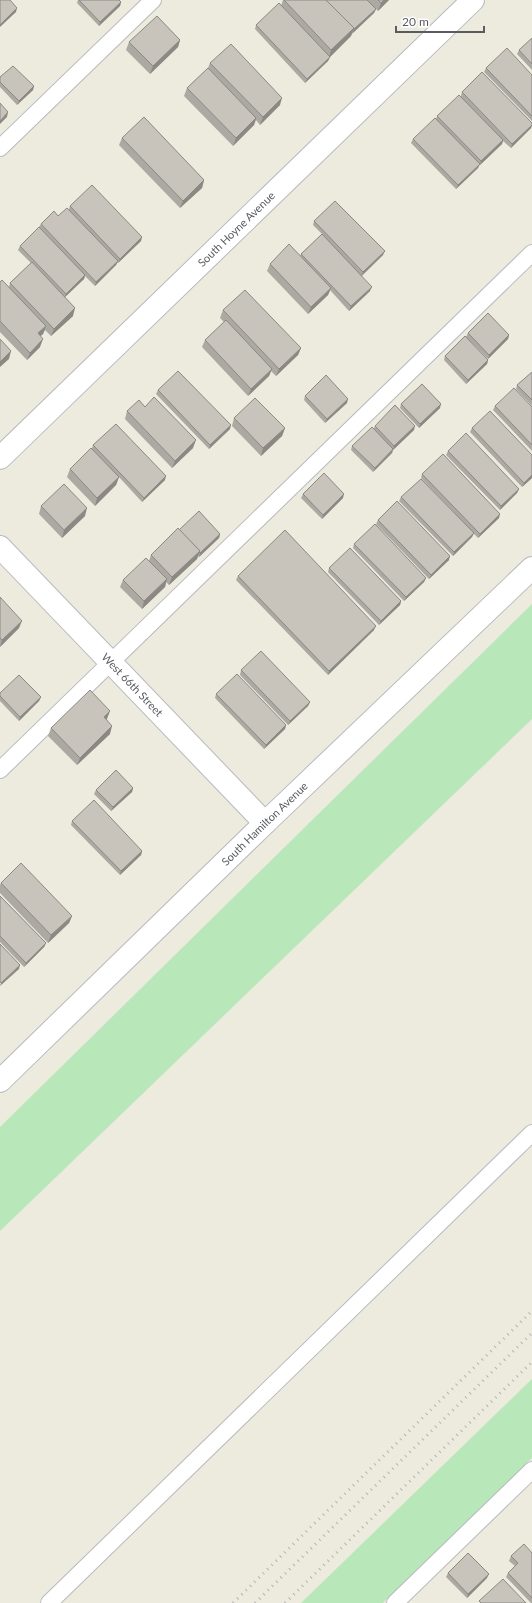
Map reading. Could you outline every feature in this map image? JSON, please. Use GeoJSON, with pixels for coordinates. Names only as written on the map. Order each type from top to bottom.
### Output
{"type":"FeatureCollection","features":[{"type":"Feature","properties":{"kind":"street","name":"South Hoyne Avenue"},"geometry":{"type":"LineString","coordinates":[[0,458],[473,0]]}},
{"type":"Feature","properties":{"kind":"street","name":"West 66th Street"},"geometry":{"type":"LineString","coordinates":[[0,547],[265,823]]}},
{"type":"Feature","properties":{"kind":"street","name":"South Hamilton Avenue"},"geometry":{"type":"LineString","coordinates":[[0,1081],[265,823],[532,568]]}},
{"type":"Feature","properties":{"kind":"lane"},"geometry":{"type":"LineString","coordinates":[[0,148],[153,0]]}},
{"type":"Feature","properties":{"kind":"lane"},"geometry":{"type":"LineString","coordinates":[[0,770],[532,253]]}},
{"type":"Feature","properties":{"kind":"lane"},"geometry":{"type":"LineString","coordinates":[[49,1603],[532,1133]]}},
{"type":"Feature","properties":{"kind":"lane"},"geometry":{"type":"LineString","coordinates":[[395,1603],[532,1470]]}},
{"type":"Feature","properties":{"kind":"green space"},"geometry":{"type":"Polygon","coordinates":[[[532,604],[532,719],[0,1231],[0,1127],[532,604]]]}},
{"type":"Feature","properties":{"kind":"green space"},"geometry":{"type":"Polygon","coordinates":[[[532,1379],[532,1458],[383,1603],[301,1603],[532,1379]]]}},
{"type":"Feature","properties":{"kind":"building"},"geometry":{"type":"Polygon","coordinates":[[[0,0],[10,0],[17,8],[0,25],[0,0]]]}},
{"type":"Feature","properties":{"kind":"building"},"geometry":{"type":"Polygon","coordinates":[[[79,0],[119,0],[121,2],[100,22],[79,0]]]}},
{"type":"Feature","properties":{"kind":"building"},"geometry":{"type":"Polygon","coordinates":[[[284,0],[326,0],[354,28],[331,50],[284,0]]]}},
{"type":"Feature","properties":{"kind":"building"},"geometry":{"type":"Polygon","coordinates":[[[326,0],[367,0],[376,9],[353,29],[354,28],[326,0]]]}},
{"type":"Feature","properties":{"kind":"building"},"geometry":{"type":"Polygon","coordinates":[[[279,3],[330,57],[307,79],[256,25],[279,3]]]}},
{"type":"Feature","properties":{"kind":"building"},"geometry":{"type":"Polygon","coordinates":[[[157,16],[180,40],[153,66],[129,42],[157,16]]]}},
{"type":"Feature","properties":{"kind":"building"},"geometry":{"type":"Polygon","coordinates":[[[532,38],[532,64],[519,50],[532,38]]]}},
{"type":"Feature","properties":{"kind":"building"},"geometry":{"type":"Polygon","coordinates":[[[231,44],[282,98],[263,117],[210,63],[231,44]]]}},
{"type":"Feature","properties":{"kind":"building"},"geometry":{"type":"Polygon","coordinates":[[[507,48],[532,75],[532,116],[486,68],[507,48]]]}},
{"type":"Feature","properties":{"kind":"building"},"geometry":{"type":"Polygon","coordinates":[[[13,66],[34,86],[19,101],[0,82],[0,77],[13,66]]]}},
{"type":"Feature","properties":{"kind":"building"},"geometry":{"type":"Polygon","coordinates":[[[208,68],[256,118],[236,138],[187,88],[208,68]]]}},
{"type":"Feature","properties":{"kind":"building"},"geometry":{"type":"Polygon","coordinates":[[[482,72],[532,123],[532,125],[512,144],[462,92],[482,72]]]}},
{"type":"Feature","properties":{"kind":"building"},"geometry":{"type":"Polygon","coordinates":[[[459,95],[503,140],[481,161],[437,116],[459,95]]]}},
{"type":"Feature","properties":{"kind":"building"},"geometry":{"type":"Polygon","coordinates":[[[0,103],[8,112],[0,121],[0,103]]]}},
{"type":"Feature","properties":{"kind":"building"},"geometry":{"type":"Polygon","coordinates":[[[144,117],[204,180],[183,201],[122,138],[144,117]]]}},
{"type":"Feature","properties":{"kind":"building"},"geometry":{"type":"Polygon","coordinates":[[[435,118],[480,164],[458,185],[413,139],[435,118]]]}},
{"type":"Feature","properties":{"kind":"building"},"geometry":{"type":"Polygon","coordinates":[[[92,185],[142,237],[120,259],[70,206],[92,185]]]}},
{"type":"Feature","properties":{"kind":"building"},"geometry":{"type":"Polygon","coordinates":[[[335,201],[385,251],[363,272],[314,221],[335,201]]]}},
{"type":"Feature","properties":{"kind":"building"},"geometry":{"type":"Polygon","coordinates":[[[67,208],[118,261],[96,282],[41,224],[54,211],[58,216],[67,208]]]}},
{"type":"Feature","properties":{"kind":"building"},"geometry":{"type":"Polygon","coordinates":[[[39,227],[85,275],[66,294],[20,246],[39,227]]]}},
{"type":"Feature","properties":{"kind":"building"},"geometry":{"type":"Polygon","coordinates":[[[322,234],[372,287],[351,306],[301,254],[322,234]]]}},
{"type":"Feature","properties":{"kind":"building"},"geometry":{"type":"Polygon","coordinates":[[[289,244],[331,288],[311,307],[270,264],[289,244]]]}},
{"type":"Feature","properties":{"kind":"building"},"geometry":{"type":"Polygon","coordinates":[[[32,262],[75,308],[54,329],[10,283],[32,262]]]}},
{"type":"Feature","properties":{"kind":"building"},"geometry":{"type":"Polygon","coordinates":[[[2,280],[46,326],[38,333],[43,339],[30,353],[0,321],[0,282],[2,280]]]}},
{"type":"Feature","properties":{"kind":"building"},"geometry":{"type":"Polygon","coordinates":[[[245,290],[301,348],[279,369],[223,310],[245,290]]]}},
{"type":"Feature","properties":{"kind":"building"},"geometry":{"type":"Polygon","coordinates":[[[488,313],[509,335],[489,355],[468,333],[488,313]]]}},
{"type":"Feature","properties":{"kind":"building"},"geometry":{"type":"Polygon","coordinates":[[[226,320],[272,369],[251,389],[205,340],[226,320]]]}},
{"type":"Feature","properties":{"kind":"building"},"geometry":{"type":"Polygon","coordinates":[[[465,336],[488,360],[468,380],[445,356],[465,336]]]}},
{"type":"Feature","properties":{"kind":"building"},"geometry":{"type":"Polygon","coordinates":[[[0,339],[11,351],[0,362],[0,339]]]}},
{"type":"Feature","properties":{"kind":"building"},"geometry":{"type":"Polygon","coordinates":[[[178,371],[231,425],[210,445],[158,390],[178,371]]]}},
{"type":"Feature","properties":{"kind":"building"},"geometry":{"type":"Polygon","coordinates":[[[532,372],[532,400],[517,385],[532,372]]]}},
{"type":"Feature","properties":{"kind":"building"},"geometry":{"type":"Polygon","coordinates":[[[326,375],[348,399],[327,419],[305,396],[326,375]]]}},
{"type":"Feature","properties":{"kind":"building"},"geometry":{"type":"Polygon","coordinates":[[[422,384],[441,404],[420,424],[401,404],[422,384]]]}},
{"type":"Feature","properties":{"kind":"building"},"geometry":{"type":"Polygon","coordinates":[[[514,388],[532,407],[532,445],[495,406],[514,388]]]}},
{"type":"Feature","properties":{"kind":"building"},"geometry":{"type":"Polygon","coordinates":[[[154,397],[196,440],[175,461],[127,411],[139,400],[145,407],[154,397]]]}},
{"type":"Feature","properties":{"kind":"building"},"geometry":{"type":"Polygon","coordinates":[[[255,398],[285,428],[263,448],[234,418],[255,398]]]}},
{"type":"Feature","properties":{"kind":"building"},"geometry":{"type":"Polygon","coordinates":[[[395,405],[415,426],[394,446],[375,426],[395,405]]]}},
{"type":"Feature","properties":{"kind":"building"},"geometry":{"type":"Polygon","coordinates":[[[490,411],[532,455],[532,475],[524,483],[472,428],[490,411]]]}},
{"type":"Feature","properties":{"kind":"building"},"geometry":{"type":"Polygon","coordinates":[[[116,424],[166,476],[144,498],[93,445],[116,424]]]}},
{"type":"Feature","properties":{"kind":"building"},"geometry":{"type":"Polygon","coordinates":[[[372,427],[393,449],[375,468],[352,446],[372,427]]]}},
{"type":"Feature","properties":{"kind":"building"},"geometry":{"type":"Polygon","coordinates":[[[466,433],[519,489],[501,506],[448,451],[466,433]]]}},
{"type":"Feature","properties":{"kind":"building"},"geometry":{"type":"Polygon","coordinates":[[[91,448],[119,477],[97,498],[70,469],[91,448]]]}},
{"type":"Feature","properties":{"kind":"building"},"geometry":{"type":"Polygon","coordinates":[[[443,454],[500,514],[480,534],[422,474],[443,454]]]}},
{"type":"Feature","properties":{"kind":"building"},"geometry":{"type":"Polygon","coordinates":[[[324,473],[344,494],[323,515],[303,494],[324,473]]]}},
{"type":"Feature","properties":{"kind":"building"},"geometry":{"type":"Polygon","coordinates":[[[421,479],[474,533],[454,552],[401,497],[421,479]]]}},
{"type":"Feature","properties":{"kind":"building"},"geometry":{"type":"Polygon","coordinates":[[[64,484],[87,508],[64,530],[41,506],[64,484]]]}},
{"type":"Feature","properties":{"kind":"building"},"geometry":{"type":"Polygon","coordinates":[[[397,501],[450,556],[431,575],[378,520],[397,501]]]}},
{"type":"Feature","properties":{"kind":"building"},"geometry":{"type":"Polygon","coordinates":[[[199,511],[220,534],[200,553],[200,551],[179,530],[199,511]]]}},
{"type":"Feature","properties":{"kind":"building"},"geometry":{"type":"Polygon","coordinates":[[[375,524],[426,578],[406,597],[354,544],[375,524]]]}},
{"type":"Feature","properties":{"kind":"building"},"geometry":{"type":"Polygon","coordinates":[[[178,528],[200,551],[172,577],[151,555],[178,528]]]}},
{"type":"Feature","properties":{"kind":"building"},"geometry":{"type":"Polygon","coordinates":[[[285,530],[376,626],[329,671],[238,576],[285,530]]]}},
{"type":"Feature","properties":{"kind":"building"},"geometry":{"type":"Polygon","coordinates":[[[350,548],[401,601],[381,621],[329,568],[350,548]]]}},
{"type":"Feature","properties":{"kind":"building"},"geometry":{"type":"Polygon","coordinates":[[[146,558],[167,579],[144,601],[123,580],[146,558]]]}},
{"type":"Feature","properties":{"kind":"building"},"geometry":{"type":"Polygon","coordinates":[[[0,597],[22,621],[2,640],[0,638],[0,597]]]}},
{"type":"Feature","properties":{"kind":"building"},"geometry":{"type":"Polygon","coordinates":[[[261,651],[310,702],[290,721],[241,670],[261,651]]]}},
{"type":"Feature","properties":{"kind":"building"},"geometry":{"type":"Polygon","coordinates":[[[237,674],[286,725],[266,745],[216,694],[237,674]]]}},
{"type":"Feature","properties":{"kind":"building"},"geometry":{"type":"Polygon","coordinates":[[[19,675],[41,697],[20,717],[0,696],[0,693],[19,675]]]}},
{"type":"Feature","properties":{"kind":"building"},"geometry":{"type":"Polygon","coordinates":[[[90,690],[110,711],[104,717],[112,726],[80,758],[51,728],[90,690]]]}},
{"type":"Feature","properties":{"kind":"building"},"geometry":{"type":"Polygon","coordinates":[[[116,770],[133,788],[113,807],[96,790],[116,770]]]}},
{"type":"Feature","properties":{"kind":"building"},"geometry":{"type":"Polygon","coordinates":[[[94,800],[142,851],[121,871],[72,821],[94,800]]]}},
{"type":"Feature","properties":{"kind":"building"},"geometry":{"type":"Polygon","coordinates":[[[21,863],[72,916],[51,935],[1,883],[21,863]]]}},
{"type":"Feature","properties":{"kind":"building"},"geometry":{"type":"Polygon","coordinates":[[[0,896],[46,943],[26,963],[0,936],[0,896]]]}},
{"type":"Feature","properties":{"kind":"building"},"geometry":{"type":"Polygon","coordinates":[[[0,944],[20,965],[1,983],[0,981],[0,944]]]}},
{"type":"Feature","properties":{"kind":"building"},"geometry":{"type":"Polygon","coordinates":[[[524,1544],[532,1553],[532,1598],[508,1573],[518,1563],[511,1556],[524,1544]]]}},
{"type":"Feature","properties":{"kind":"building"},"geometry":{"type":"Polygon","coordinates":[[[468,1553],[489,1574],[468,1594],[448,1573],[468,1553]]]}},
{"type":"Feature","properties":{"kind":"building"},"geometry":{"type":"Polygon","coordinates":[[[503,1579],[526,1603],[481,1603],[479,1601],[503,1579]]]}},
{"type":"Feature","properties":{"kind":"railway"},"geometry":{"type":"LineString","coordinates":[[233,1603],[532,1311]]}},
{"type":"Feature","properties":{"kind":"railway"},"geometry":{"type":"LineString","coordinates":[[255,1603],[532,1333]]}},
{"type":"Feature","properties":{"kind":"railway"},"geometry":{"type":"LineString","coordinates":[[285,1603],[532,1362]]}}]}
